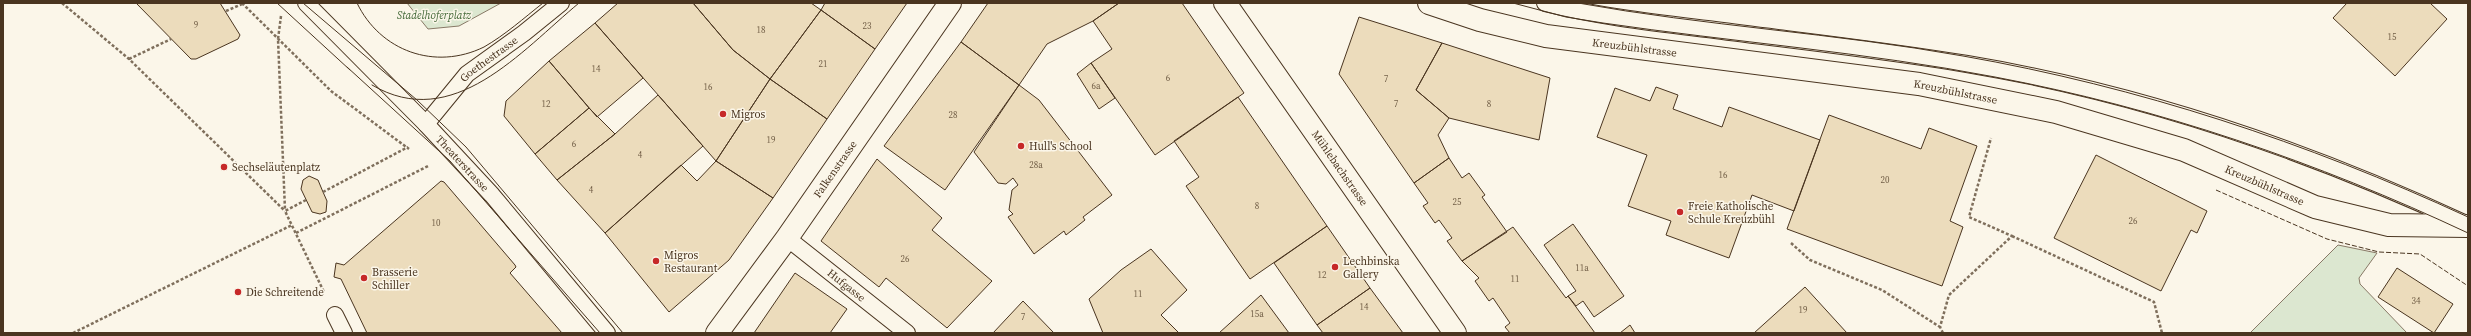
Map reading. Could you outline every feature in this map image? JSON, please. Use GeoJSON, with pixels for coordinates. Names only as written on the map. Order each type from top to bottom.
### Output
{"type":"FeatureCollection","features":[{"type":"Feature","properties":{"kind":"main road","name":"Falkenstrasse"},"geometry":{"type":"LineString","coordinates":[[718,333],[787,238],[950,3]]}},
{"type":"Feature","properties":{"kind":"main road","name":"Mühlebachstrasse"},"geometry":{"type":"LineString","coordinates":[[1225,3],[1455,333]]}},
{"type":"Feature","properties":{"kind":"main road","name":"Kreuzbühlstrasse"},"geometry":{"type":"LineString","coordinates":[[1429,3],[1480,20],[1546,36],[1624,48],[1919,84],[2056,112],[2184,150],[2315,207],[2389,225],[2468,226]]}},
{"type":"Feature","properties":{"kind":"lane","name":"Theaterstrasse"},"geometry":{"type":"LineString","coordinates":[[306,3],[426,124],[492,195],[607,333]]}},
{"type":"Feature","properties":{"kind":"lane","name":"Goethestrasse"},"geometry":{"type":"LineString","coordinates":[[426,124],[467,74],[524,33],[561,3]]}},
{"type":"Feature","properties":{"kind":"lane"},"geometry":{"type":"LineString","coordinates":[[1545,3],[1623,18],[1967,64],[2092,90],[2186,115],[2263,140],[2370,181],[2468,226]]}},
{"type":"Feature","properties":{"kind":"lane","name":"Hufgasse"},"geometry":{"type":"LineString","coordinates":[[787,238],[907,333]]}},
{"type":"Feature","properties":{"kind":"lane"},"geometry":{"type":"LineString","coordinates":[[335,315],[344,333]]}},
{"type":"Feature","properties":{"kind":"path"},"geometry":{"type":"LineString","coordinates":[[62,3],[129,59],[285,211],[335,315]]}},
{"type":"Feature","properties":{"kind":"path"},"geometry":{"type":"LineString","coordinates":[[226,11],[242,3],[331,91],[413,152]]}},
{"type":"Feature","properties":{"kind":"path"},"geometry":{"type":"LineString","coordinates":[[282,8],[278,39],[285,211]]}},
{"type":"Feature","properties":{"kind":"path"},"geometry":{"type":"LineString","coordinates":[[129,59],[171,39]]}},
{"type":"Feature","properties":{"kind":"path"},"geometry":{"type":"LineString","coordinates":[[1991,138],[1969,217],[2154,302],[2162,333]]}},
{"type":"Feature","properties":{"kind":"path"},"geometry":{"type":"LineString","coordinates":[[323,192],[408,147]]}},
{"type":"Feature","properties":{"kind":"path"},"geometry":{"type":"LineString","coordinates":[[296,233],[431,165],[425,160]]}},
{"type":"Feature","properties":{"kind":"path"},"geometry":{"type":"LineString","coordinates":[[285,211],[306,200]]}},
{"type":"Feature","properties":{"kind":"path"},"geometry":{"type":"LineString","coordinates":[[73,333],[292,225]]}},
{"type":"Feature","properties":{"kind":"path"},"geometry":{"type":"LineString","coordinates":[[1940,327],[1949,296],[2012,236]]}},
{"type":"Feature","properties":{"kind":"path"},"geometry":{"type":"LineString","coordinates":[[1791,243],[1810,260],[1882,290],[1940,327],[1944,333]]}},
{"type":"Feature","properties":{"kind":"green space","name":"Stadelhoferplatz"},"geometry":{"type":"Polygon","coordinates":[[[407,3],[501,3],[459,26],[428,29],[407,3]]]}},
{"type":"Feature","properties":{"kind":"green space"},"geometry":{"type":"Polygon","coordinates":[[[2338,245],[2377,253],[2359,278],[2360,284],[2407,333],[2250,333],[2338,245]]]}},
{"type":"Feature","properties":{"kind":"building"},"geometry":{"type":"Polygon","coordinates":[[[136,3],[220,3],[240,35],[238,39],[196,59],[191,59],[136,3]]]}},
{"type":"Feature","properties":{"kind":"building"},"geometry":{"type":"Polygon","coordinates":[[[618,3],[693,3],[733,50],[770,79],[716,161],[595,23],[618,3]]]}},
{"type":"Feature","properties":{"kind":"building"},"geometry":{"type":"Polygon","coordinates":[[[693,3],[811,3],[821,10],[770,79],[733,50],[693,3]]]}},
{"type":"Feature","properties":{"kind":"building"},"geometry":{"type":"Polygon","coordinates":[[[825,3],[907,3],[875,49],[821,10],[825,3]]]}},
{"type":"Feature","properties":{"kind":"building"},"geometry":{"type":"Polygon","coordinates":[[[988,3],[1119,3],[1093,21],[1047,44],[1019,85],[961,42],[988,3]]]}},
{"type":"Feature","properties":{"kind":"building"},"geometry":{"type":"Polygon","coordinates":[[[1119,3],[1182,3],[1244,93],[1155,155],[1091,63],[1112,49],[1093,21],[1119,3]]]}},
{"type":"Feature","properties":{"kind":"building"},"geometry":{"type":"Polygon","coordinates":[[[2347,3],[2430,3],[2447,19],[2395,76],[2333,18],[2347,3]]]}},
{"type":"Feature","properties":{"kind":"building"},"geometry":{"type":"Polygon","coordinates":[[[821,10],[875,49],[827,119],[770,79],[821,10]]]}},
{"type":"Feature","properties":{"kind":"building"},"geometry":{"type":"Polygon","coordinates":[[[1359,17],[1442,43],[1416,90],[1449,118],[1438,135],[1449,158],[1414,183],[1339,74],[1359,17]]]}},
{"type":"Feature","properties":{"kind":"building"},"geometry":{"type":"Polygon","coordinates":[[[595,23],[643,78],[597,117],[549,61],[595,23]]]}},
{"type":"Feature","properties":{"kind":"building"},"geometry":{"type":"Polygon","coordinates":[[[961,42],[1019,85],[945,190],[884,146],[961,42]]]}},
{"type":"Feature","properties":{"kind":"building"},"geometry":{"type":"Polygon","coordinates":[[[1442,43],[1550,78],[1539,140],[1449,118],[1416,90],[1442,43]]]}},
{"type":"Feature","properties":{"kind":"building"},"geometry":{"type":"Polygon","coordinates":[[[549,61],[589,108],[535,154],[504,116],[506,101],[549,61]]]}},
{"type":"Feature","properties":{"kind":"building"},"geometry":{"type":"Polygon","coordinates":[[[1091,63],[1115,98],[1099,109],[1077,74],[1091,63]]]}},
{"type":"Feature","properties":{"kind":"building"},"geometry":{"type":"Polygon","coordinates":[[[770,79],[827,119],[773,198],[716,161],[770,79]]]}},
{"type":"Feature","properties":{"kind":"building"},"geometry":{"type":"Polygon","coordinates":[[[1019,85],[1039,100],[1112,195],[1083,217],[1085,220],[1066,235],[1064,231],[1034,254],[1008,217],[1013,214],[1009,210],[1012,190],[1018,185],[1013,178],[1006,184],[998,183],[974,152],[1019,85]]]}},
{"type":"Feature","properties":{"kind":"building"},"geometry":{"type":"Polygon","coordinates":[[[1656,87],[1678,95],[1673,109],[1722,127],[1729,107],[1820,140],[1794,211],[1752,195],[1729,258],[1666,235],[1671,221],[1628,206],[1647,155],[1597,137],[1615,88],[1650,101],[1656,87]]]}},
{"type":"Feature","properties":{"kind":"building"},"geometry":{"type":"Polygon","coordinates":[[[658,95],[703,146],[605,233],[557,180],[615,134],[658,95]]]}},
{"type":"Feature","properties":{"kind":"building"},"geometry":{"type":"Polygon","coordinates":[[[1238,97],[1327,226],[1250,279],[1186,186],[1199,177],[1174,141],[1238,97]]]}},
{"type":"Feature","properties":{"kind":"building"},"geometry":{"type":"Polygon","coordinates":[[[589,108],[615,134],[557,180],[535,154],[589,108]]]}},
{"type":"Feature","properties":{"kind":"building"},"geometry":{"type":"Polygon","coordinates":[[[1829,115],[1921,149],[1929,128],[1977,146],[1950,221],[1963,227],[1942,286],[1787,229],[1829,115]]]}},
{"type":"Feature","properties":{"kind":"building"},"geometry":{"type":"Polygon","coordinates":[[[2096,155],[2207,211],[2197,233],[2191,230],[2161,291],[2054,238],[2096,155]]]}},
{"type":"Feature","properties":{"kind":"building"},"geometry":{"type":"Polygon","coordinates":[[[1449,158],[1462,178],[1469,173],[1485,195],[1482,197],[1507,232],[1462,261],[1447,241],[1452,238],[1439,220],[1435,223],[1423,206],[1428,203],[1414,183],[1449,158]]]}},
{"type":"Feature","properties":{"kind":"building"},"geometry":{"type":"Polygon","coordinates":[[[877,159],[942,218],[932,230],[992,281],[947,328],[886,278],[879,287],[821,241],[877,159]]]}},
{"type":"Feature","properties":{"kind":"building"},"geometry":{"type":"Polygon","coordinates":[[[716,161],[773,198],[729,260],[669,312],[605,233],[681,165],[697,181],[716,161]]]}},
{"type":"Feature","properties":{"kind":"building"},"geometry":{"type":"Polygon","coordinates":[[[309,176],[318,180],[327,201],[326,212],[320,214],[312,212],[301,189],[303,180],[309,176]]]}},
{"type":"Feature","properties":{"kind":"building"},"geometry":{"type":"Polygon","coordinates":[[[441,181],[444,182],[515,265],[516,267],[510,273],[562,333],[367,333],[341,279],[334,277],[336,263],[344,265],[441,181]]]}},
{"type":"Feature","properties":{"kind":"building"},"geometry":{"type":"Polygon","coordinates":[[[1573,224],[1624,296],[1594,317],[1583,301],[1576,306],[1568,296],[1576,291],[1544,245],[1573,224]]]}},
{"type":"Feature","properties":{"kind":"building"},"geometry":{"type":"Polygon","coordinates":[[[1327,226],[1370,288],[1317,325],[1274,263],[1327,226]]]}},
{"type":"Feature","properties":{"kind":"building"},"geometry":{"type":"Polygon","coordinates":[[[1513,227],[1566,298],[1568,296],[1595,333],[1510,333],[1505,327],[1510,323],[1493,298],[1489,301],[1475,281],[1479,278],[1462,261],[1513,227]]]}},
{"type":"Feature","properties":{"kind":"building"},"geometry":{"type":"Polygon","coordinates":[[[1151,249],[1187,290],[1161,315],[1179,333],[1103,333],[1089,299],[1121,270],[1151,249]]]}},
{"type":"Feature","properties":{"kind":"building"},"geometry":{"type":"Polygon","coordinates":[[[2397,268],[2453,304],[2434,333],[2378,297],[2397,268]]]}},
{"type":"Feature","properties":{"kind":"building"},"geometry":{"type":"Polygon","coordinates":[[[795,273],[847,309],[830,333],[754,333],[795,273]]]}},
{"type":"Feature","properties":{"kind":"building"},"geometry":{"type":"Polygon","coordinates":[[[1805,287],[1847,333],[1754,333],[1805,287]]]}},
{"type":"Feature","properties":{"kind":"building"},"geometry":{"type":"Polygon","coordinates":[[[1370,288],[1403,333],[1323,333],[1317,325],[1370,288]]]}},
{"type":"Feature","properties":{"kind":"building"},"geometry":{"type":"Polygon","coordinates":[[[1261,295],[1289,333],[1219,333],[1261,295]]]}},
{"type":"Feature","properties":{"kind":"building"},"geometry":{"type":"Polygon","coordinates":[[[1023,301],[1054,333],[993,333],[1023,301]]]}},
{"type":"Feature","properties":{"kind":"building"},"geometry":{"type":"Polygon","coordinates":[[[1630,325],[1635,333],[1620,333],[1630,325]]]}},
{"type":"Feature","properties":{"kind":"tram line"},"geometry":{"type":"LineString","coordinates":[[277,3],[350,70]]}},
{"type":"Feature","properties":{"kind":"tram line"},"geometry":{"type":"LineString","coordinates":[[303,3],[417,100],[466,147],[623,333]]}},
{"type":"Feature","properties":{"kind":"tram line"},"geometry":{"type":"LineString","coordinates":[[357,3],[367,20],[380,34],[394,44],[411,52],[428,56],[447,57],[465,54],[484,47],[507,32],[543,3]]}},
{"type":"Feature","properties":{"kind":"tram line"},"geometry":{"type":"LineString","coordinates":[[372,85],[402,97],[430,99],[458,93],[484,80],[509,63],[579,3]]}},
{"type":"Feature","properties":{"kind":"tram line"},"geometry":{"type":"LineString","coordinates":[[1513,3],[1566,17],[1603,23],[1946,68],[1995,77],[2117,104],[2177,121],[2295,161],[2411,207],[2468,233]]}},
{"type":"Feature","properties":{"kind":"tram line"},"geometry":{"type":"LineString","coordinates":[[1578,3],[1674,18],[1915,48],[2029,69],[2093,84],[2221,120],[2283,141],[2407,190],[2468,217]]}},
{"type":"Feature","properties":{"kind":"tram line"},"geometry":{"type":"LineString","coordinates":[[347,67],[450,161],[600,333]]}},
{"type":"Feature","properties":{"kind":"fence"},"geometry":{"type":"LineString","coordinates":[[2216,190],[2327,239],[2379,252],[2420,254],[2468,286]]}},
{"type":"Feature","properties":{"kind":"place","name":"Migros"},"geometry":{"type":"Point","coordinates":[723,114]}},
{"type":"Feature","properties":{"kind":"place","name":"Hull's School"},"geometry":{"type":"Point","coordinates":[1021,146]}},
{"type":"Feature","properties":{"kind":"place","name":"Sechseläutenplatz"},"geometry":{"type":"Point","coordinates":[224,167]}},
{"type":"Feature","properties":{"kind":"place","name":"Freie Katholische Schule Kreuzbühl"},"geometry":{"type":"Point","coordinates":[1680,212]}},
{"type":"Feature","properties":{"kind":"place","name":"Migros Restaurant"},"geometry":{"type":"Point","coordinates":[656,261]}},
{"type":"Feature","properties":{"kind":"place","name":"Lechbinska Gallery"},"geometry":{"type":"Point","coordinates":[1335,267]}},
{"type":"Feature","properties":{"kind":"place","name":"Brasserie Schiller"},"geometry":{"type":"Point","coordinates":[364,278]}},
{"type":"Feature","properties":{"kind":"place","name":"Die Schreitende"},"geometry":{"type":"Point","coordinates":[238,292]}}]}
